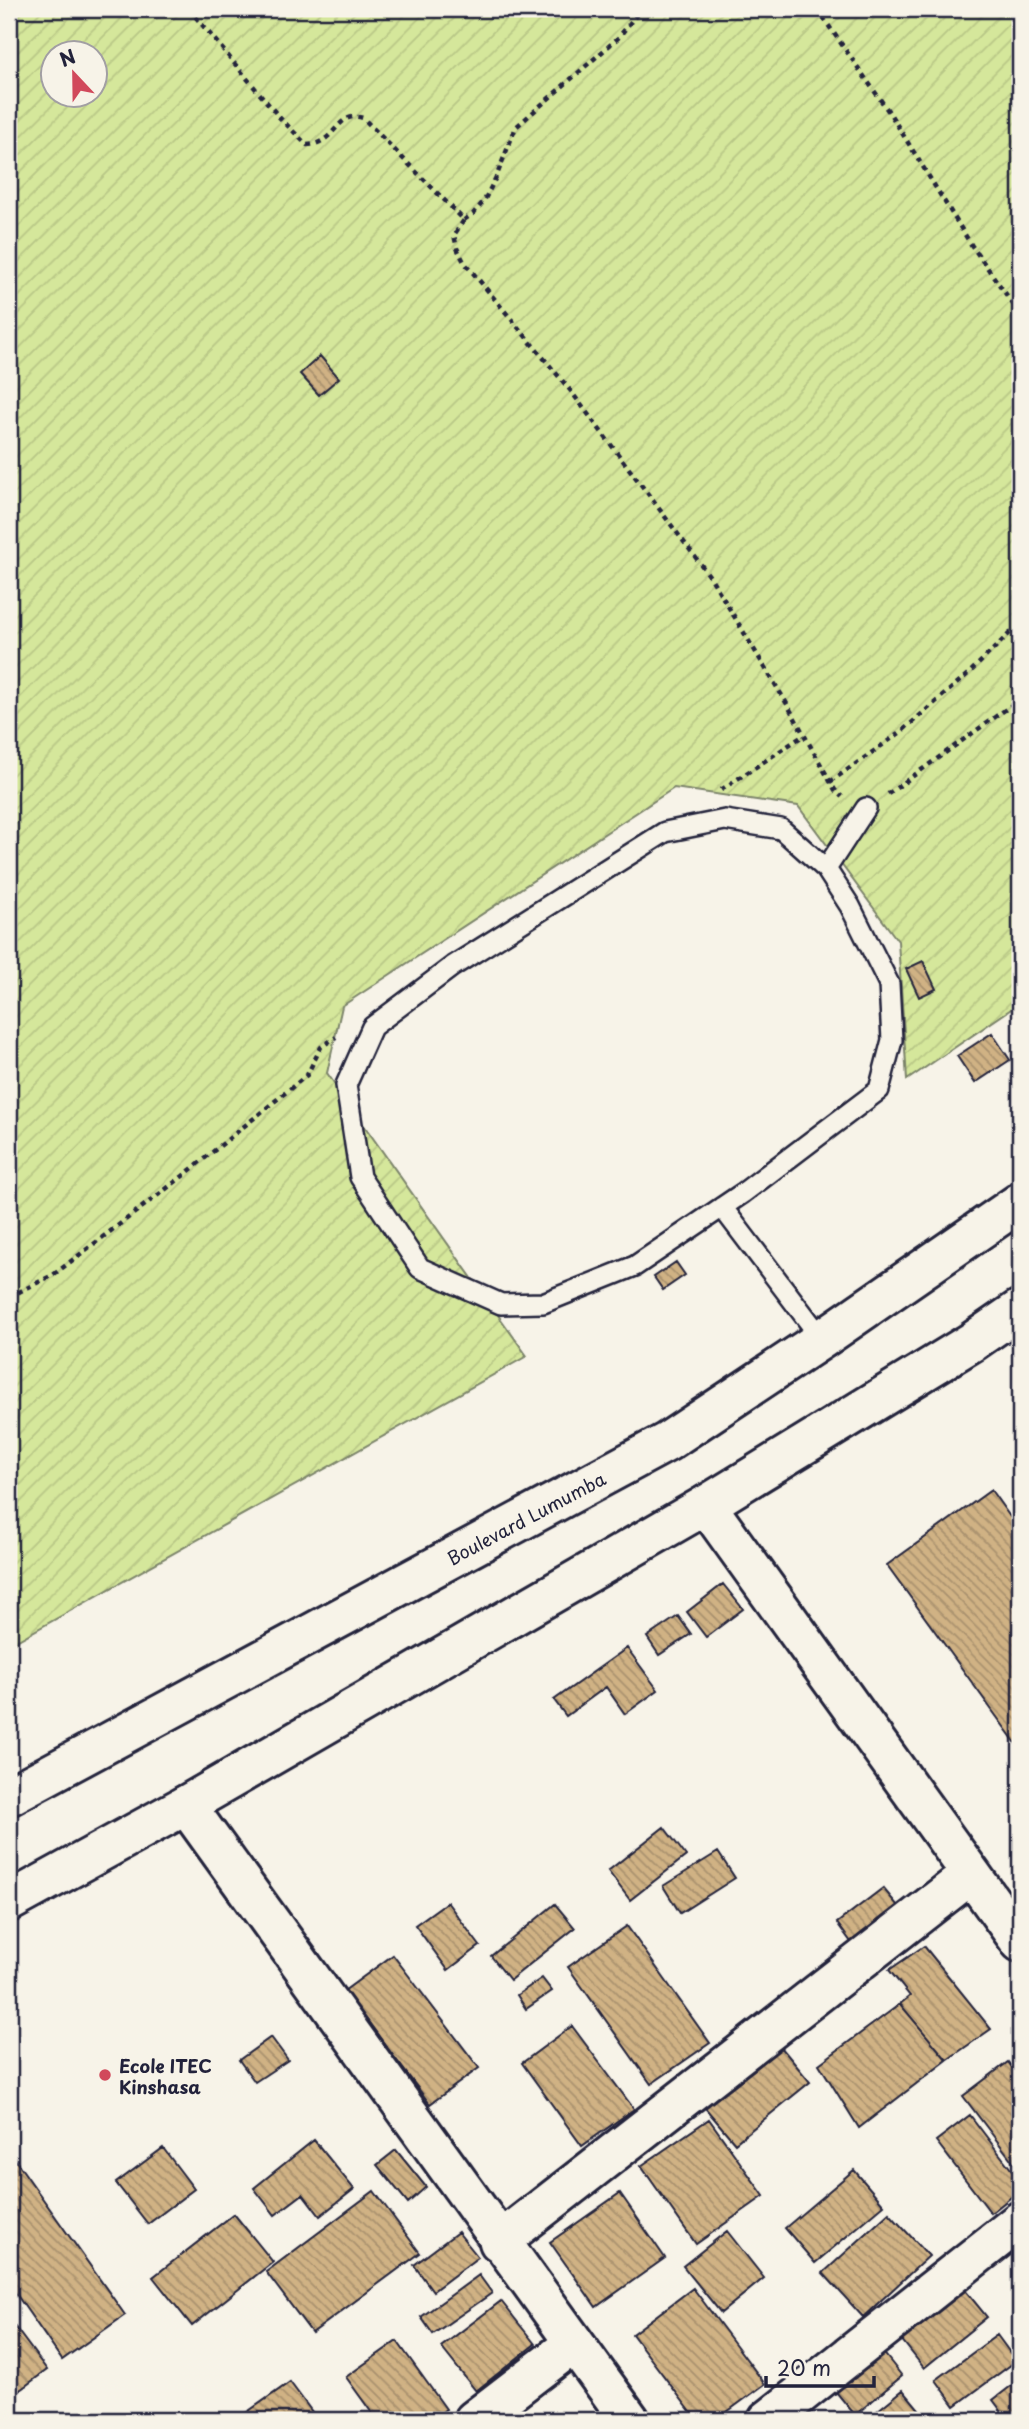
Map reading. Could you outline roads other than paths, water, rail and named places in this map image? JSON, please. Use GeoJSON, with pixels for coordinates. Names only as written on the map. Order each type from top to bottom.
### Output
{"type":"FeatureCollection","features":[{"type":"Feature","properties":{"kind":"main road","name":"Boulevard Lumumba"},"geometry":{"type":"LineString","coordinates":[[13,1786],[667,1441],[822,1339],[1020,1202]]}},
{"type":"Feature","properties":{"kind":"main road"},"geometry":{"type":"LineString","coordinates":[[9,1902],[186,1805],[706,1505],[972,1342],[1020,1309]]}},
{"type":"Feature","properties":{"kind":"main road"},"geometry":{"type":"LineString","coordinates":[[706,1505],[1020,1942]]}},
{"type":"Feature","properties":{"kind":"main road"},"geometry":{"type":"LineString","coordinates":[[186,1805],[630,2420]]}},
{"type":"Feature","properties":{"kind":"main road"},"geometry":{"type":"LineString","coordinates":[[499,2242],[970,1875]]}},
{"type":"Feature","properties":{"kind":"main road"},"geometry":{"type":"LineString","coordinates":[[768,2420],[1020,2221]]}},
{"type":"Feature","properties":{"kind":"main road"},"geometry":{"type":"LineString","coordinates":[[474,2420],[573,2344]]}},
{"type":"Feature","properties":{"kind":"lane"},"geometry":{"type":"LineString","coordinates":[[826,869],[866,808]]}},
{"type":"Feature","properties":{"kind":"lane"},"geometry":{"type":"LineString","coordinates":[[725,820],[781,830],[826,869],[850,906],[889,984],[892,1040],[879,1090],[722,1207],[635,1266],[543,1303],[501,1304],[420,1268],[360,1177],[346,1085],[372,1027],[453,967],[665,832],[725,820]]}},
{"type":"Feature","properties":{"kind":"lane"},"geometry":{"type":"LineString","coordinates":[[722,1207],[822,1339]]}},
{"type":"Feature","properties":{"kind":"place","name":"Ecole ITEC Kinshasa"},"geometry":{"type":"Point","coordinates":[105,2075]}}]}
